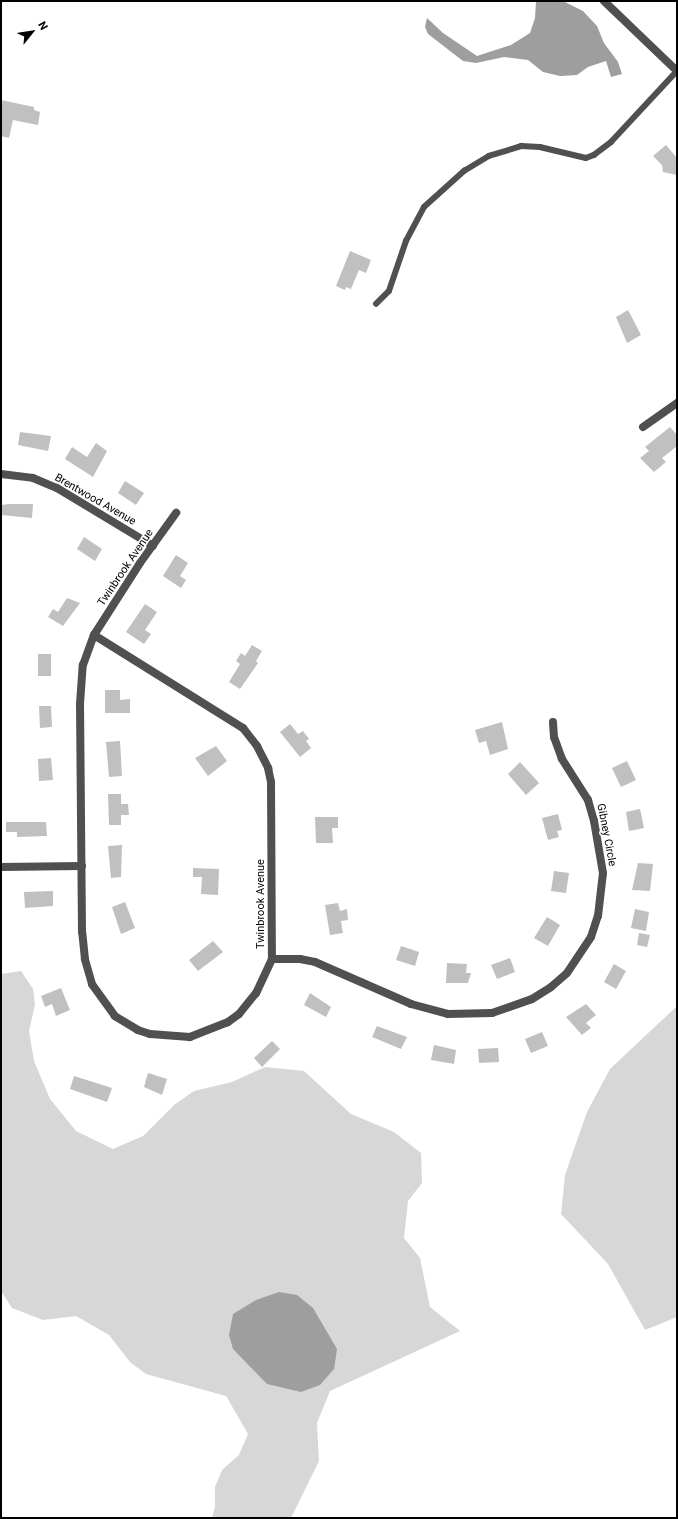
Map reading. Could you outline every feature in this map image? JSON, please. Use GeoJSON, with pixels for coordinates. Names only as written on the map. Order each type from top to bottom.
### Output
{"type":"FeatureCollection","features":[{"type":"Feature","properties":{"kind":"street"},"geometry":{"type":"LineString","coordinates":[[604,1],[677,71]]}},
{"type":"Feature","properties":{"kind":"street"},"geometry":{"type":"LineString","coordinates":[[643,428],[677,403]]}},
{"type":"Feature","properties":{"kind":"street","name":"Brentwood Avenue"},"geometry":{"type":"LineString","coordinates":[[1,474],[33,478],[57,488],[153,546]]}},
{"type":"Feature","properties":{"kind":"street","name":"Twinbrook Avenue"},"geometry":{"type":"LineString","coordinates":[[94,635],[244,728],[258,746],[268,768],[271,782],[272,958],[256,993],[239,1014],[228,1022],[190,1037],[163,1037],[138,1030],[115,1016],[106,1006],[88,972],[82,932],[80,704],[83,665],[94,635],[176,513]]}},
{"type":"Feature","properties":{"kind":"street","name":"Gibney Circle"},"geometry":{"type":"LineString","coordinates":[[272,958],[300,959],[315,962],[411,1004],[448,1014],[492,1013],[532,999],[551,987],[567,973],[591,937],[600,909],[603,873],[590,807],[580,784],[558,748],[553,722]]}},
{"type":"Feature","properties":{"kind":"street"},"geometry":{"type":"LineString","coordinates":[[1,867],[82,866]]}},
{"type":"Feature","properties":{"kind":"lane"},"geometry":{"type":"LineString","coordinates":[[376,304],[389,292],[406,241],[424,207],[464,171],[489,156],[521,146],[540,147],[586,158],[594,155],[611,142],[677,71]]}},
{"type":"Feature","properties":{"kind":"shaded area"},"geometry":{"type":"Polygon","coordinates":[[[536,1],[563,1],[583,11],[597,26],[604,43],[618,62],[622,74],[611,77],[606,61],[588,67],[577,75],[560,76],[543,72],[528,60],[504,57],[476,63],[463,61],[428,34],[425,27],[427,18],[443,33],[477,56],[511,45],[530,33],[535,18],[536,1]]]}},
{"type":"Feature","properties":{"kind":"shaded area"},"geometry":{"type":"Polygon","coordinates":[[[21,971],[33,989],[35,1005],[29,1031],[34,1061],[50,1099],[76,1131],[113,1149],[143,1136],[174,1105],[194,1091],[232,1082],[265,1067],[304,1071],[351,1114],[394,1132],[421,1153],[422,1183],[408,1201],[404,1238],[420,1258],[430,1307],[460,1331],[330,1391],[317,1423],[319,1461],[291,1518],[212,1518],[215,1507],[215,1487],[222,1470],[239,1455],[248,1434],[226,1396],[146,1374],[130,1362],[109,1335],[76,1316],[43,1320],[12,1308],[1,1291],[1,974],[21,971]]]}},
{"type":"Feature","properties":{"kind":"shaded area"},"geometry":{"type":"Polygon","coordinates":[[[677,1006],[677,1317],[645,1330],[608,1264],[561,1214],[565,1175],[587,1112],[610,1069],[677,1006]]]}},
{"type":"Feature","properties":{"kind":"shaded area"},"geometry":{"type":"Polygon","coordinates":[[[279,1292],[297,1295],[313,1308],[337,1349],[334,1369],[320,1385],[301,1392],[267,1384],[233,1349],[229,1335],[233,1314],[256,1300],[279,1292]]]}},
{"type":"Feature","properties":{"kind":"building"},"geometry":{"type":"Polygon","coordinates":[[[1,100],[34,107],[34,110],[40,112],[38,125],[13,120],[9,138],[1,136],[1,100]]]}},
{"type":"Feature","properties":{"kind":"building"},"geometry":{"type":"Polygon","coordinates":[[[666,145],[677,158],[677,175],[663,172],[662,165],[653,156],[666,145]]]}},
{"type":"Feature","properties":{"kind":"building"},"geometry":{"type":"Polygon","coordinates":[[[350,251],[371,260],[366,273],[359,270],[351,289],[346,287],[345,290],[336,286],[350,251]]]}},
{"type":"Feature","properties":{"kind":"building"},"geometry":{"type":"Polygon","coordinates":[[[628,310],[641,335],[627,343],[616,317],[628,310]]]}},
{"type":"Feature","properties":{"kind":"building"},"geometry":{"type":"Polygon","coordinates":[[[670,427],[677,435],[677,446],[662,458],[666,462],[654,472],[640,458],[649,451],[645,447],[670,427]]]}},
{"type":"Feature","properties":{"kind":"building"},"geometry":{"type":"Polygon","coordinates":[[[20,432],[51,436],[48,451],[18,445],[20,432]]]}},
{"type":"Feature","properties":{"kind":"building"},"geometry":{"type":"Polygon","coordinates":[[[96,443],[107,451],[93,477],[65,459],[72,447],[87,457],[96,443]]]}},
{"type":"Feature","properties":{"kind":"building"},"geometry":{"type":"Polygon","coordinates":[[[125,481],[144,493],[136,505],[118,493],[125,481]]]}},
{"type":"Feature","properties":{"kind":"building"},"geometry":{"type":"Polygon","coordinates":[[[33,504],[32,518],[1,515],[1,505],[33,504]]]}},
{"type":"Feature","properties":{"kind":"building"},"geometry":{"type":"Polygon","coordinates":[[[84,537],[102,549],[95,561],[77,549],[84,537]]]}},
{"type":"Feature","properties":{"kind":"building"},"geometry":{"type":"Polygon","coordinates":[[[176,555],[188,563],[180,576],[186,580],[181,588],[163,576],[176,555]]]}},
{"type":"Feature","properties":{"kind":"building"},"geometry":{"type":"Polygon","coordinates":[[[67,598],[80,603],[63,626],[48,617],[53,609],[58,612],[67,598]]]}},
{"type":"Feature","properties":{"kind":"building"},"geometry":{"type":"Polygon","coordinates":[[[145,604],[157,612],[145,630],[151,634],[144,644],[126,632],[145,604]]]}},
{"type":"Feature","properties":{"kind":"building"},"geometry":{"type":"Polygon","coordinates":[[[252,645],[262,651],[256,661],[258,663],[240,689],[229,682],[240,664],[236,661],[241,653],[245,656],[252,645]]]}},
{"type":"Feature","properties":{"kind":"building"},"geometry":{"type":"Polygon","coordinates":[[[38,654],[51,654],[51,676],[38,676],[38,654]]]}},
{"type":"Feature","properties":{"kind":"building"},"geometry":{"type":"Polygon","coordinates":[[[105,690],[120,690],[120,700],[130,699],[130,713],[105,713],[105,690]]]}},
{"type":"Feature","properties":{"kind":"building"},"geometry":{"type":"Polygon","coordinates":[[[39,706],[51,706],[52,727],[40,728],[39,706]]]}},
{"type":"Feature","properties":{"kind":"building"},"geometry":{"type":"Polygon","coordinates":[[[502,722],[508,749],[490,755],[486,741],[479,743],[475,730],[502,722]]]}},
{"type":"Feature","properties":{"kind":"building"},"geometry":{"type":"Polygon","coordinates":[[[290,724],[298,734],[303,731],[309,739],[306,741],[311,748],[300,757],[280,732],[290,724]]]}},
{"type":"Feature","properties":{"kind":"building"},"geometry":{"type":"Polygon","coordinates":[[[120,741],[122,776],[109,777],[106,742],[120,741]]]}},
{"type":"Feature","properties":{"kind":"building"},"geometry":{"type":"Polygon","coordinates":[[[216,746],[227,761],[208,776],[195,758],[216,746]]]}},
{"type":"Feature","properties":{"kind":"building"},"geometry":{"type":"Polygon","coordinates":[[[51,758],[53,780],[39,781],[38,759],[51,758]]]}},
{"type":"Feature","properties":{"kind":"building"},"geometry":{"type":"Polygon","coordinates":[[[627,761],[636,780],[621,787],[612,768],[627,761]]]}},
{"type":"Feature","properties":{"kind":"building"},"geometry":{"type":"Polygon","coordinates":[[[520,762],[539,783],[526,795],[508,774],[520,762]]]}},
{"type":"Feature","properties":{"kind":"building"},"geometry":{"type":"Polygon","coordinates":[[[108,794],[121,794],[121,804],[128,804],[129,815],[121,815],[121,825],[109,825],[108,794]]]}},
{"type":"Feature","properties":{"kind":"building"},"geometry":{"type":"Polygon","coordinates":[[[640,809],[644,828],[629,831],[626,812],[640,809]]]}},
{"type":"Feature","properties":{"kind":"building"},"geometry":{"type":"Polygon","coordinates":[[[558,814],[562,830],[557,831],[559,837],[548,840],[542,818],[558,814]]]}},
{"type":"Feature","properties":{"kind":"building"},"geometry":{"type":"Polygon","coordinates":[[[315,817],[338,817],[338,828],[332,828],[333,843],[316,843],[315,817]]]}},
{"type":"Feature","properties":{"kind":"building"},"geometry":{"type":"Polygon","coordinates":[[[6,822],[46,822],[47,836],[17,837],[17,832],[6,832],[6,822]]]}},
{"type":"Feature","properties":{"kind":"building"},"geometry":{"type":"Polygon","coordinates":[[[122,845],[121,877],[111,878],[108,846],[122,845]]]}},
{"type":"Feature","properties":{"kind":"building"},"geometry":{"type":"Polygon","coordinates":[[[638,863],[653,864],[650,891],[632,890],[638,863]]]}},
{"type":"Feature","properties":{"kind":"building"},"geometry":{"type":"Polygon","coordinates":[[[193,868],[219,869],[218,895],[201,894],[202,877],[193,877],[193,868]]]}},
{"type":"Feature","properties":{"kind":"building"},"geometry":{"type":"Polygon","coordinates":[[[554,871],[569,873],[566,893],[551,891],[554,871]]]}},
{"type":"Feature","properties":{"kind":"building"},"geometry":{"type":"Polygon","coordinates":[[[53,891],[53,906],[25,908],[24,892],[53,891]]]}},
{"type":"Feature","properties":{"kind":"building"},"geometry":{"type":"Polygon","coordinates":[[[125,902],[135,928],[121,934],[112,907],[125,902]]]}},
{"type":"Feature","properties":{"kind":"building"},"geometry":{"type":"Polygon","coordinates":[[[338,903],[340,911],[347,909],[348,920],[341,921],[343,933],[330,935],[325,905],[338,903]]]}},
{"type":"Feature","properties":{"kind":"building"},"geometry":{"type":"Polygon","coordinates":[[[635,909],[649,912],[646,931],[631,928],[635,909]]]}},
{"type":"Feature","properties":{"kind":"building"},"geometry":{"type":"Polygon","coordinates":[[[547,917],[560,925],[548,946],[534,938],[547,917]]]}},
{"type":"Feature","properties":{"kind":"building"},"geometry":{"type":"Polygon","coordinates":[[[639,933],[650,935],[647,947],[637,945],[639,933]]]}},
{"type":"Feature","properties":{"kind":"building"},"geometry":{"type":"Polygon","coordinates":[[[213,941],[223,952],[198,971],[189,960],[213,941]]]}},
{"type":"Feature","properties":{"kind":"building"},"geometry":{"type":"Polygon","coordinates":[[[401,946],[419,952],[415,966],[396,960],[401,946]]]}},
{"type":"Feature","properties":{"kind":"building"},"geometry":{"type":"Polygon","coordinates":[[[510,958],[515,972],[497,979],[491,965],[510,958]]]}},
{"type":"Feature","properties":{"kind":"building"},"geometry":{"type":"Polygon","coordinates":[[[447,963],[467,964],[466,973],[471,973],[468,983],[446,983],[447,963]]]}},
{"type":"Feature","properties":{"kind":"building"},"geometry":{"type":"Polygon","coordinates":[[[614,964],[626,971],[616,989],[604,982],[614,964]]]}},
{"type":"Feature","properties":{"kind":"building"},"geometry":{"type":"Polygon","coordinates":[[[61,988],[70,1010],[56,1016],[52,1004],[45,1007],[41,996],[61,988]]]}},
{"type":"Feature","properties":{"kind":"building"},"geometry":{"type":"Polygon","coordinates":[[[310,993],[331,1007],[326,1017],[304,1005],[310,993]]]}},
{"type":"Feature","properties":{"kind":"building"},"geometry":{"type":"Polygon","coordinates":[[[586,1004],[596,1015],[586,1023],[591,1028],[582,1035],[566,1017],[586,1004]]]}},
{"type":"Feature","properties":{"kind":"building"},"geometry":{"type":"Polygon","coordinates":[[[377,1026],[407,1037],[401,1049],[372,1037],[377,1026]]]}},
{"type":"Feature","properties":{"kind":"building"},"geometry":{"type":"Polygon","coordinates":[[[542,1032],[548,1046],[531,1053],[525,1039],[542,1032]]]}},
{"type":"Feature","properties":{"kind":"building"},"geometry":{"type":"Polygon","coordinates":[[[272,1041],[280,1049],[262,1067],[254,1058],[272,1041]]]}},
{"type":"Feature","properties":{"kind":"building"},"geometry":{"type":"Polygon","coordinates":[[[434,1045],[456,1050],[454,1064],[431,1060],[434,1045]]]}},
{"type":"Feature","properties":{"kind":"building"},"geometry":{"type":"Polygon","coordinates":[[[498,1048],[499,1062],[479,1063],[478,1049],[498,1048]]]}},
{"type":"Feature","properties":{"kind":"building"},"geometry":{"type":"Polygon","coordinates":[[[148,1073],[167,1079],[162,1095],[144,1087],[148,1073]]]}},
{"type":"Feature","properties":{"kind":"building"},"geometry":{"type":"Polygon","coordinates":[[[74,1076],[112,1088],[107,1102],[70,1089],[74,1076]]]}}]}
